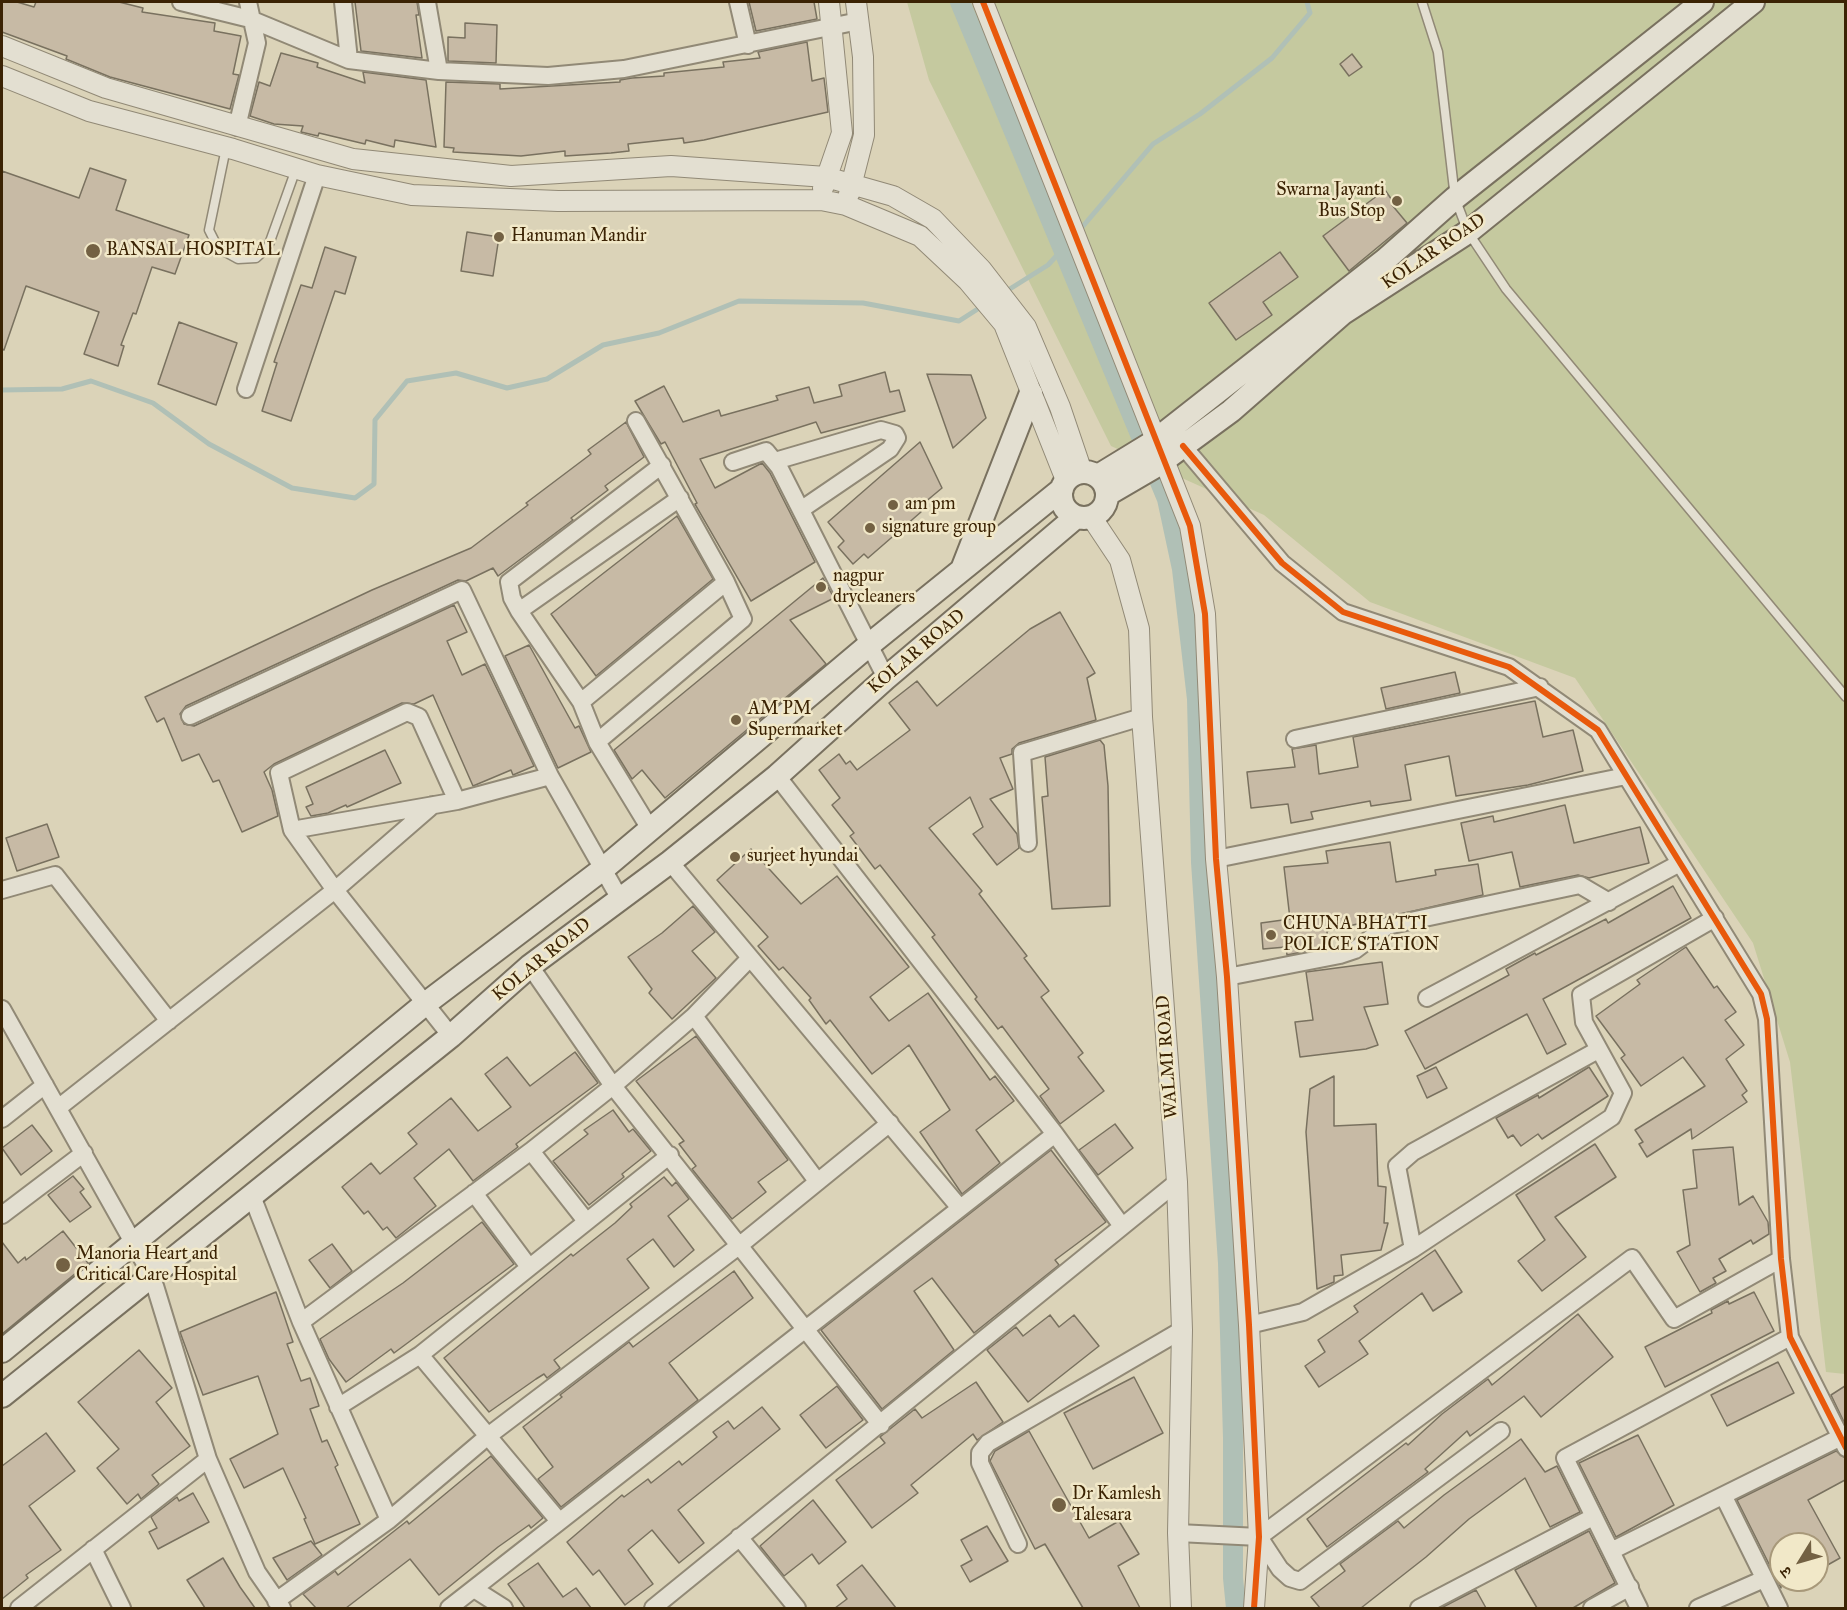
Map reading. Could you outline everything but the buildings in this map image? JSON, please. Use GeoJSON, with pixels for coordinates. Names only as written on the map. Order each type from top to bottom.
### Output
{"type":"FeatureCollection","features":[{"type":"Feature","properties":{"kind":"main road","name":"KOLAR ROAD"},"geometry":{"type":"LineString","coordinates":[[1157,452],[1455,198],[1702,2]]}},
{"type":"Feature","properties":{"kind":"main road","name":"KOLAR ROAD"},"geometry":{"type":"LineString","coordinates":[[2,1350],[426,1004],[603,869],[962,568],[1094,480],[1157,452],[1183,446],[1231,411],[1343,314],[1468,232],[1753,2]]}},
{"type":"Feature","properties":{"kind":"main road"},"geometry":{"type":"LineString","coordinates":[[962,568],[1031,393]]}},
{"type":"Feature","properties":{"kind":"main road","name":"KOLAR ROAD"},"geometry":{"type":"LineString","coordinates":[[2,1396],[452,1036],[530,966],[670,862],[777,776],[886,678],[1053,537],[1106,505],[1094,480]]}},
{"type":"Feature","properties":{"kind":"main road"},"geometry":{"type":"LineString","coordinates":[[1084,518],[1064,506],[1094,480]]}},
{"type":"Feature","properties":{"kind":"main road"},"geometry":{"type":"LineString","coordinates":[[650,829],[670,862]]}},
{"type":"Feature","properties":{"kind":"street"},"geometry":{"type":"LineString","coordinates":[[181,2],[250,19],[350,60],[439,71],[548,76],[624,69],[833,28],[858,11],[863,57],[864,135],[846,205]]}},
{"type":"Feature","properties":{"kind":"street"},"geometry":{"type":"LineString","coordinates":[[237,127],[257,43],[248,2]]}},
{"type":"Feature","properties":{"kind":"street"},"geometry":{"type":"LineString","coordinates":[[343,2],[350,60]]}},
{"type":"Feature","properties":{"kind":"street"},"geometry":{"type":"LineString","coordinates":[[427,2],[439,71]]}},
{"type":"Feature","properties":{"kind":"street"},"geometry":{"type":"LineString","coordinates":[[738,2],[748,45]]}},
{"type":"Feature","properties":{"kind":"street"},"geometry":{"type":"LineString","coordinates":[[821,200],[826,177],[842,133],[829,2]]}},
{"type":"Feature","properties":{"kind":"street"},"geometry":{"type":"LineString","coordinates":[[983,2],[1157,452],[1190,526],[1204,614],[1216,859],[1227,977],[1249,1325],[1259,1537],[1254,1608]]}},
{"type":"Feature","properties":{"kind":"street"},"geometry":{"type":"LineString","coordinates":[[2,46],[106,88],[353,159],[511,176],[670,166],[826,177],[893,196],[933,219],[974,275],[1004,324],[1031,393],[1094,480]]}},
{"type":"Feature","properties":{"kind":"street"},"geometry":{"type":"LineString","coordinates":[[2,76],[89,111],[226,148],[317,176],[412,195],[486,200],[821,200],[846,205],[920,236],[974,275],[1026,327],[1094,480]]}},
{"type":"Feature","properties":{"kind":"street"},"geometry":{"type":"LineString","coordinates":[[246,389],[317,176]]}},
{"type":"Feature","properties":{"kind":"street"},"geometry":{"type":"LineString","coordinates":[[597,742],[741,624],[742,614],[726,582],[636,421]]}},
{"type":"Feature","properties":{"kind":"street"},"geometry":{"type":"LineString","coordinates":[[775,461],[881,430],[895,434],[897,438],[890,449],[802,508]]}},
{"type":"Feature","properties":{"kind":"street"},"geometry":{"type":"LineString","coordinates":[[1183,446],[1282,563],[1343,612],[1509,666],[1598,730],[1761,994],[1767,1019],[1781,1259],[1790,1337],[1842,1443],[1611,1551]]}},
{"type":"Feature","properties":{"kind":"street"},"geometry":{"type":"LineString","coordinates":[[733,462],[766,451],[775,461],[802,508],[886,678]]}},
{"type":"Feature","properties":{"kind":"street"},"geometry":{"type":"LineString","coordinates":[[650,829],[597,742],[581,702],[519,611],[509,582],[662,465]]}},
{"type":"Feature","properties":{"kind":"street"},"geometry":{"type":"LineString","coordinates":[[519,611],[680,498]]}},
{"type":"Feature","properties":{"kind":"street","name":"WALMI ROAD"},"geometry":{"type":"LineString","coordinates":[[1084,518],[1120,560],[1139,629],[1142,717],[1177,1182],[1182,1330],[1178,1533],[1180,1608]]}},
{"type":"Feature","properties":{"kind":"street"},"geometry":{"type":"LineString","coordinates":[[581,702],[726,582]]}},
{"type":"Feature","properties":{"kind":"street"},"geometry":{"type":"LineString","coordinates":[[190,716],[462,590],[549,776],[620,899]]}},
{"type":"Feature","properties":{"kind":"street"},"geometry":{"type":"LineString","coordinates":[[1295,739],[1540,687]]}},
{"type":"Feature","properties":{"kind":"street"},"geometry":{"type":"LineString","coordinates":[[452,1036],[335,890],[292,830],[279,773],[407,712],[419,717],[457,801]]}},
{"type":"Feature","properties":{"kind":"street"},"geometry":{"type":"LineString","coordinates":[[1028,843],[1022,753],[1142,717]]}},
{"type":"Feature","properties":{"kind":"street"},"geometry":{"type":"LineString","coordinates":[[292,830],[457,801],[549,776]]}},
{"type":"Feature","properties":{"kind":"street"},"geometry":{"type":"LineString","coordinates":[[777,776],[1055,1134],[1122,1226]]}},
{"type":"Feature","properties":{"kind":"street"},"geometry":{"type":"LineString","coordinates":[[1216,859],[1626,776]]}},
{"type":"Feature","properties":{"kind":"street"},"geometry":{"type":"LineString","coordinates":[[58,1108],[335,890],[434,805]]}},
{"type":"Feature","properties":{"kind":"street"},"geometry":{"type":"LineString","coordinates":[[670,862],[960,1208]]}},
{"type":"Feature","properties":{"kind":"street"},"geometry":{"type":"LineString","coordinates":[[1427,998],[1680,863]]}},
{"type":"Feature","properties":{"kind":"street"},"geometry":{"type":"LineString","coordinates":[[2,890],[55,875],[169,1021]]}},
{"type":"Feature","properties":{"kind":"street"},"geometry":{"type":"LineString","coordinates":[[1227,977],[1340,955],[1355,950],[1388,926],[1580,885],[1609,902]]}},
{"type":"Feature","properties":{"kind":"street"},"geometry":{"type":"LineString","coordinates":[[1249,1325],[1303,1312],[1413,1249],[1612,1117],[1623,1093],[1584,1022],[1581,995],[1715,918]]}},
{"type":"Feature","properties":{"kind":"street"},"geometry":{"type":"LineString","coordinates":[[301,1322],[531,1151],[613,1086],[694,1016],[750,958]]}},
{"type":"Feature","properties":{"kind":"street"},"geometry":{"type":"LineString","coordinates":[[530,966],[613,1086],[670,1155],[881,1425]]}},
{"type":"Feature","properties":{"kind":"street"},"geometry":{"type":"LineString","coordinates":[[2,1009],[152,1276],[208,1459],[257,1572],[279,1605],[389,1520],[488,1436],[740,1245],[890,1123]]}},
{"type":"Feature","properties":{"kind":"street"},"geometry":{"type":"LineString","coordinates":[[694,1016],[817,1181]]}},
{"type":"Feature","properties":{"kind":"street"},"geometry":{"type":"LineString","coordinates":[[1413,1249],[1397,1166],[1413,1152],[1598,1050]]}},
{"type":"Feature","properties":{"kind":"street"},"geometry":{"type":"LineString","coordinates":[[2,1119],[45,1085]]}},
{"type":"Feature","properties":{"kind":"street"},"geometry":{"type":"LineString","coordinates":[[449,1608],[1055,1134]]}},
{"type":"Feature","properties":{"kind":"street"},"geometry":{"type":"LineString","coordinates":[[531,1151],[586,1221]]}},
{"type":"Feature","properties":{"kind":"street"},"geometry":{"type":"LineString","coordinates":[[2,1215],[84,1153]]}},
{"type":"Feature","properties":{"kind":"street"},"geometry":{"type":"LineString","coordinates":[[338,1407],[420,1354],[670,1155]]}},
{"type":"Feature","properties":{"kind":"street"},"geometry":{"type":"LineString","coordinates":[[653,1608],[881,1425],[1177,1182]]}},
{"type":"Feature","properties":{"kind":"street"},"geometry":{"type":"LineString","coordinates":[[474,1193],[529,1266]]}},
{"type":"Feature","properties":{"kind":"street"},"geometry":{"type":"LineString","coordinates":[[252,1196],[301,1322],[389,1520]]}},
{"type":"Feature","properties":{"kind":"street"},"geometry":{"type":"LineString","coordinates":[[1178,1533],[1259,1537],[1632,1258],[1674,1319],[1781,1259]]}},
{"type":"Feature","properties":{"kind":"street"},"geometry":{"type":"LineString","coordinates":[[1018,1544],[980,1463],[980,1453],[988,1443],[1182,1330]]}},
{"type":"Feature","properties":{"kind":"street"},"geometry":{"type":"LineString","coordinates":[[1639,1608],[1566,1458],[1790,1337]]}},
{"type":"Feature","properties":{"kind":"street"},"geometry":{"type":"LineString","coordinates":[[420,1354],[559,1521]]}},
{"type":"Feature","properties":{"kind":"street"},"geometry":{"type":"LineString","coordinates":[[1259,1537],[1280,1569],[1290,1578],[1300,1581],[1501,1431]]}},
{"type":"Feature","properties":{"kind":"street"},"geometry":{"type":"LineString","coordinates":[[19,1608],[208,1459]]}},
{"type":"Feature","properties":{"kind":"street"},"geometry":{"type":"LineString","coordinates":[[1724,1497],[1779,1608]]}},
{"type":"Feature","properties":{"kind":"street"},"geometry":{"type":"LineString","coordinates":[[1419,1608],[1593,1517]]}},
{"type":"Feature","properties":{"kind":"street"},"geometry":{"type":"LineString","coordinates":[[739,1537],[797,1608]]}},
{"type":"Feature","properties":{"kind":"street"},"geometry":{"type":"LineString","coordinates":[[93,1550],[122,1608]]}},
{"type":"Feature","properties":{"kind":"street"},"geometry":{"type":"LineString","coordinates":[[1698,1608],[1764,1579]]}},
{"type":"Feature","properties":{"kind":"street"},"geometry":{"type":"LineString","coordinates":[[1592,1608],[1630,1587]]}},
{"type":"Feature","properties":{"kind":"street"},"geometry":{"type":"LineString","coordinates":[[474,1589],[504,1608]]}},
{"type":"Feature","properties":{"kind":"lane"},"geometry":{"type":"LineString","coordinates":[[1422,2],[1438,52],[1455,198],[1468,232],[1506,289],[1845,697]]}},
{"type":"Feature","properties":{"kind":"lane"},"geometry":{"type":"LineString","coordinates":[[226,148],[209,230],[218,248],[238,259],[251,260],[261,255],[268,247],[296,169]]}},
{"type":"Feature","properties":{"kind":"green space"},"geometry":{"type":"Polygon","coordinates":[[[907,2],[1845,2],[1845,1374],[1826,1372],[1790,1062],[1753,943],[1575,678],[1370,602],[1264,515],[1111,446],[929,80],[907,2]]]}},
{"type":"Feature","properties":{"kind":"waterway"},"geometry":{"type":"LineString","coordinates":[[960,2],[1167,499],[1182,569],[1197,699],[1201,862],[1228,1263],[1233,1438],[1233,1578],[1236,1608]]}},
{"type":"Feature","properties":{"kind":"waterway"},"geometry":{"type":"LineString","coordinates":[[1078,232],[1153,144],[1200,114],[1272,58],[1310,13],[1307,2]]}},
{"type":"Feature","properties":{"kind":"waterway"},"geometry":{"type":"LineString","coordinates":[[1005,292],[1048,265],[1072,239]]}},
{"type":"Feature","properties":{"kind":"waterway"},"geometry":{"type":"LineString","coordinates":[[2,390],[62,389],[91,381],[153,403],[209,444],[292,488],[355,498],[374,484],[375,420],[407,381],[456,373],[507,388],[547,379],[603,345],[659,333],[739,301],[863,303],[959,321],[984,305]]}},
{"type":"Feature","properties":{"kind":"cycle path"},"geometry":{"type":"LineString","coordinates":[[983,2],[1190,526],[1205,614],[1216,859],[1227,977],[1249,1325],[1259,1537],[1254,1608]]}},
{"type":"Feature","properties":{"kind":"cycle path"},"geometry":{"type":"LineString","coordinates":[[1183,446],[1282,563],[1343,612],[1509,667],[1598,730],[1761,994],[1767,1019],[1781,1259],[1790,1337],[1846,1448]]}},
{"type":"Feature","properties":{"kind":"place","name":"Swarna Jayanti Bus Stop"},"geometry":{"type":"Point","coordinates":[1397,201]}},
{"type":"Feature","properties":{"kind":"place","name":"Hanuman Mandir"},"geometry":{"type":"Point","coordinates":[499,237]}},
{"type":"Feature","properties":{"kind":"place","name":"BANSAL HOSPITAL"},"geometry":{"type":"Point","coordinates":[93,251]}},
{"type":"Feature","properties":{"kind":"place","name":"am pm"},"geometry":{"type":"Point","coordinates":[893,505]}},
{"type":"Feature","properties":{"kind":"place","name":"signature group"},"geometry":{"type":"Point","coordinates":[870,528]}},
{"type":"Feature","properties":{"kind":"place","name":"nagpur drycleaners"},"geometry":{"type":"Point","coordinates":[821,587]}},
{"type":"Feature","properties":{"kind":"place","name":"AM PM Supermarket"},"geometry":{"type":"Point","coordinates":[736,720]}},
{"type":"Feature","properties":{"kind":"place","name":"surjeet hyundai"},"geometry":{"type":"Point","coordinates":[735,857]}},
{"type":"Feature","properties":{"kind":"place","name":"CHUNA BHATTI POLICE STATION"},"geometry":{"type":"Point","coordinates":[1271,935]}},
{"type":"Feature","properties":{"kind":"place","name":"Manoria Heart and Critical Care Hospital"},"geometry":{"type":"Point","coordinates":[63,1265]}},
{"type":"Feature","properties":{"kind":"place","name":"Dr Kamlesh Talesara"},"geometry":{"type":"Point","coordinates":[1059,1505]}}]}
